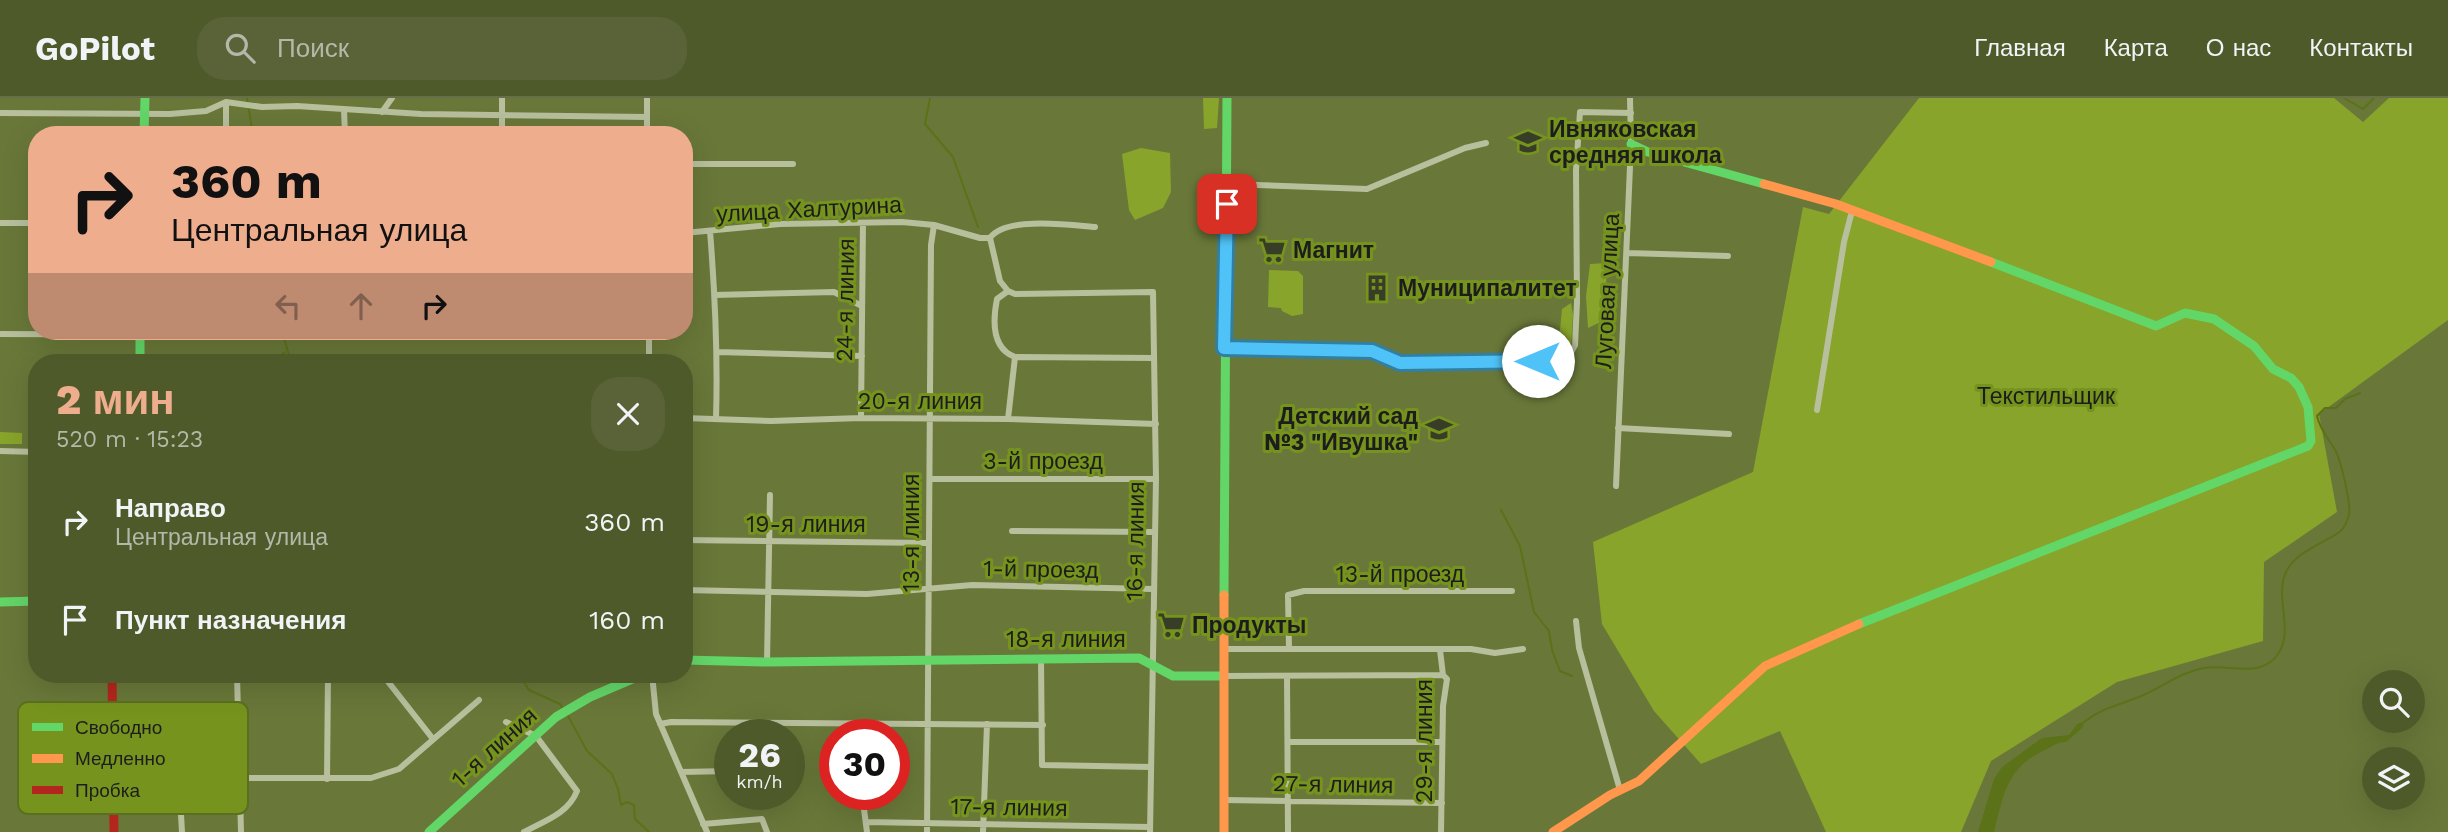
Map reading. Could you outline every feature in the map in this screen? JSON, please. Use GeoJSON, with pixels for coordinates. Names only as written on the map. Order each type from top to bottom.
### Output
{"type":"FeatureCollection","features":[{"type":"Feature","properties":{"kind":"street"},"geometry":{"type":"LineString","coordinates":[[144,126],[145,98]]}},
{"type":"Feature","properties":{"kind":"street"},"geometry":{"type":"LineString","coordinates":[[382,112],[392,98]]}},
{"type":"Feature","properties":{"kind":"street"},"geometry":{"type":"LineString","coordinates":[[502,98],[502,126]]}},
{"type":"Feature","properties":{"kind":"street"},"geometry":{"type":"LineString","coordinates":[[647,98],[647,126]]}},
{"type":"Feature","properties":{"kind":"street"},"geometry":{"type":"LineString","coordinates":[[1224,832],[1227,98]]}},
{"type":"Feature","properties":{"kind":"street","name":"Луговая улица"},"geometry":{"type":"LineString","coordinates":[[1616,486],[1631,144],[1630,98]]}},
{"type":"Feature","properties":{"kind":"street"},"geometry":{"type":"LineString","coordinates":[[226,102],[226,126]]}},
{"type":"Feature","properties":{"kind":"street"},"geometry":{"type":"LineString","coordinates":[[0,113],[145,114],[206,111],[226,102],[262,107],[298,106],[382,112],[647,117]]}},
{"type":"Feature","properties":{"kind":"street"},"geometry":{"type":"LineString","coordinates":[[344,108],[345,126]]}},
{"type":"Feature","properties":{"kind":"street"},"geometry":{"type":"LineString","coordinates":[[1224,348],[1372,351],[1400,363],[1479,364],[1563,361],[1569,358],[1575,345],[1577,302],[1576,170],[1580,112],[1631,113]]}},
{"type":"Feature","properties":{"kind":"street"},"geometry":{"type":"LineString","coordinates":[[1228,184],[1367,189],[1465,148],[1486,143]]}},
{"type":"Feature","properties":{"kind":"street"},"geometry":{"type":"LineString","coordinates":[[1553,832],[1639,781],[1765,666],[1788,654],[2308,446],[2311,441],[2308,407],[2299,387],[2291,378],[2273,369],[2254,346],[2214,319],[2185,313],[2156,326],[1836,204],[1648,152],[1631,144]]}},
{"type":"Feature","properties":{"kind":"street"},"geometry":{"type":"LineString","coordinates":[[693,164],[793,164]]}},
{"type":"Feature","properties":{"kind":"street"},"geometry":{"type":"LineString","coordinates":[[1817,410],[1844,242],[1852,211]]}},
{"type":"Feature","properties":{"kind":"street","name":"улица Халтурина"},"geometry":{"type":"LineString","coordinates":[[693,232],[780,224],[902,222],[934,225],[980,238],[990,238]]}},
{"type":"Feature","properties":{"kind":"street"},"geometry":{"type":"LineString","coordinates":[[0,223],[28,223]]}},
{"type":"Feature","properties":{"kind":"street","name":"24-я линия"},"geometry":{"type":"LineString","coordinates":[[861,418],[863,223]]}},
{"type":"Feature","properties":{"kind":"street"},"geometry":{"type":"LineString","coordinates":[[1095,227],[1064,224],[1021,225],[1000,230],[990,238],[1000,281],[1008,291],[997,299],[996,340],[1007,354],[1015,357],[1154,358]]}},
{"type":"Feature","properties":{"kind":"street","name":"13-я линия"},"geometry":{"type":"LineString","coordinates":[[927,832],[928,543],[934,225]]}},
{"type":"Feature","properties":{"kind":"street"},"geometry":{"type":"LineString","coordinates":[[710,231],[717,352],[716,418]]}},
{"type":"Feature","properties":{"kind":"street"},"geometry":{"type":"LineString","coordinates":[[1627,253],[1728,256]]}},
{"type":"Feature","properties":{"kind":"street","name":"16-я линия"},"geometry":{"type":"LineString","coordinates":[[1008,291],[1015,294],[1153,292],[1156,479],[1150,830]]}},
{"type":"Feature","properties":{"kind":"street"},"geometry":{"type":"LineString","coordinates":[[715,295],[834,292],[862,306]]}},
{"type":"Feature","properties":{"kind":"street"},"geometry":{"type":"LineString","coordinates":[[0,334],[28,334]]}},
{"type":"Feature","properties":{"kind":"street"},"geometry":{"type":"LineString","coordinates":[[717,352],[862,356]]}},
{"type":"Feature","properties":{"kind":"street"},"geometry":{"type":"LineString","coordinates":[[1008,419],[1015,357]]}},
{"type":"Feature","properties":{"kind":"street","name":"20-я линия"},"geometry":{"type":"LineString","coordinates":[[693,418],[771,421],[861,418],[1008,419],[1156,424]]}},
{"type":"Feature","properties":{"kind":"street"},"geometry":{"type":"LineString","coordinates":[[1618,428],[1729,434]]}},
{"type":"Feature","properties":{"kind":"street"},"geometry":{"type":"LineString","coordinates":[[0,451],[28,452]]}},
{"type":"Feature","properties":{"kind":"street","name":"3-й проезд"},"geometry":{"type":"LineString","coordinates":[[930,479],[1156,479]]}},
{"type":"Feature","properties":{"kind":"street"},"geometry":{"type":"LineString","coordinates":[[767,662],[770,495]]}},
{"type":"Feature","properties":{"kind":"street"},"geometry":{"type":"LineString","coordinates":[[1012,531],[1154,532]]}},
{"type":"Feature","properties":{"kind":"street","name":"19-я линия"},"geometry":{"type":"LineString","coordinates":[[693,540],[928,543]]}},
{"type":"Feature","properties":{"kind":"street","name":"1-й проезд"},"geometry":{"type":"LineString","coordinates":[[693,590],[867,594],[972,585],[1153,589]]}},
{"type":"Feature","properties":{"kind":"street","name":"13-й проезд"},"geometry":{"type":"LineString","coordinates":[[1289,649],[1288,595],[1304,591],[1512,591]]}},
{"type":"Feature","properties":{"kind":"street"},"geometry":{"type":"LineString","coordinates":[[0,602],[28,601]]}},
{"type":"Feature","properties":{"kind":"street"},"geometry":{"type":"LineString","coordinates":[[1576,621],[1579,648],[1620,790]]}},
{"type":"Feature","properties":{"kind":"street"},"geometry":{"type":"LineString","coordinates":[[1223,649],[1471,649],[1495,653],[1523,649]]}},
{"type":"Feature","properties":{"kind":"street","name":"29-я линия"},"geometry":{"type":"LineString","coordinates":[[1440,650],[1443,675],[1447,678],[1442,742],[1441,832]]}},
{"type":"Feature","properties":{"kind":"street"},"geometry":{"type":"LineString","coordinates":[[1041,658],[1042,765],[1151,767]]}},
{"type":"Feature","properties":{"kind":"street","name":"18-я линия"},"geometry":{"type":"LineString","coordinates":[[693,660],[1139,659],[1173,676],[1443,675]]}},
{"type":"Feature","properties":{"kind":"street"},"geometry":{"type":"LineString","coordinates":[[1287,676],[1288,832]]}},
{"type":"Feature","properties":{"kind":"street"},"geometry":{"type":"LineString","coordinates":[[111,683],[112,702]]}},
{"type":"Feature","properties":{"kind":"street"},"geometry":{"type":"LineString","coordinates":[[237,683],[238,702]]}},
{"type":"Feature","properties":{"kind":"street"},"geometry":{"type":"LineString","coordinates":[[327,779],[328,683]]}},
{"type":"Feature","properties":{"kind":"street"},"geometry":{"type":"LineString","coordinates":[[389,683],[433,739]]}},
{"type":"Feature","properties":{"kind":"street","name":"1-я линия"},"geometry":{"type":"LineString","coordinates":[[429,832],[509,757],[565,711],[590,697],[625,683]]}},
{"type":"Feature","properties":{"kind":"street"},"geometry":{"type":"LineString","coordinates":[[653,683],[656,715],[707,832]]}},
{"type":"Feature","properties":{"kind":"street"},"geometry":{"type":"LineString","coordinates":[[248,778],[371,778],[398,769],[479,700]]}},
{"type":"Feature","properties":{"kind":"street"},"geometry":{"type":"LineString","coordinates":[[506,722],[536,736],[578,791],[575,798],[557,816],[524,832]]}},
{"type":"Feature","properties":{"kind":"street"},"geometry":{"type":"LineString","coordinates":[[660,724],[819,723]]}},
{"type":"Feature","properties":{"kind":"street"},"geometry":{"type":"LineString","coordinates":[[910,723],[1043,725]]}},
{"type":"Feature","properties":{"kind":"street"},"geometry":{"type":"LineString","coordinates":[[983,828],[987,724]]}},
{"type":"Feature","properties":{"kind":"street"},"geometry":{"type":"LineString","coordinates":[[1288,742],[1442,742]]}},
{"type":"Feature","properties":{"kind":"street"},"geometry":{"type":"LineString","coordinates":[[681,772],[714,771]]}},
{"type":"Feature","properties":{"kind":"street","name":"27-я линия"},"geometry":{"type":"LineString","coordinates":[[1224,800],[1442,803]]}},
{"type":"Feature","properties":{"kind":"street"},"geometry":{"type":"LineString","coordinates":[[865,810],[867,832]]}},
{"type":"Feature","properties":{"kind":"street"},"geometry":{"type":"LineString","coordinates":[[114,814],[114,832]]}},
{"type":"Feature","properties":{"kind":"street"},"geometry":{"type":"LineString","coordinates":[[181,814],[182,832]]}},
{"type":"Feature","properties":{"kind":"street"},"geometry":{"type":"LineString","coordinates":[[241,814],[241,832]]}},
{"type":"Feature","properties":{"kind":"street"},"geometry":{"type":"LineString","coordinates":[[703,824],[762,819],[767,832]]}},
{"type":"Feature","properties":{"kind":"street","name":"17-я линия"},"geometry":{"type":"LineString","coordinates":[[867,822],[927,823],[983,828],[1150,830]]}},
{"type":"Feature","properties":{"kind":"green space"},"geometry":{"type":"Polygon","coordinates":[[[1203,98],[1219,98],[1217,128],[1204,129],[1203,98]]]}},
{"type":"Feature","properties":{"kind":"green space","name":"Текстильщик"},"geometry":{"type":"Polygon","coordinates":[[[1919,98],[2334,98],[2363,122],[2389,98],[2448,98],[2448,320],[2319,414],[2337,512],[2264,562],[2263,641],[2117,682],[1991,761],[1961,832],[1826,832],[1780,731],[1701,764],[1654,711],[1602,624],[1593,542],[1753,472],[1803,207],[1829,214],[1919,98]]]}},
{"type":"Feature","properties":{"kind":"green space"},"geometry":{"type":"Polygon","coordinates":[[[1141,148],[1170,153],[1171,192],[1163,208],[1135,220],[1129,210],[1122,154],[1141,148]]]}},
{"type":"Feature","properties":{"kind":"green space"},"geometry":{"type":"Polygon","coordinates":[[[1606,263],[1607,319],[1588,328],[1586,296],[1590,264],[1606,263]]]}},
{"type":"Feature","properties":{"kind":"green space"},"geometry":{"type":"Polygon","coordinates":[[[1269,270],[1298,271],[1303,276],[1303,314],[1292,316],[1281,308],[1268,307],[1269,270]]]}},
{"type":"Feature","properties":{"kind":"green space"},"geometry":{"type":"Polygon","coordinates":[[[1571,303],[1571,347],[1566,349],[1559,340],[1562,309],[1571,303]]]}},
{"type":"Feature","properties":{"kind":"green space"},"geometry":{"type":"Polygon","coordinates":[[[0,432],[22,433],[22,444],[0,444],[0,432]]]}},
{"type":"Feature","properties":{"kind":"shaded area"},"geometry":{"type":"Polygon","coordinates":[[[2085,721],[2082,728],[2066,742],[2053,746],[2022,765],[2004,794],[1994,832],[1978,832],[1994,779],[2002,767],[2042,738],[2069,735],[2077,724],[2085,721]]]}},
{"type":"Feature","properties":{"kind":"waterway"},"geometry":{"type":"LineString","coordinates":[[247,98],[252,126]]}},
{"type":"Feature","properties":{"kind":"waterway"},"geometry":{"type":"LineString","coordinates":[[930,98],[925,124],[953,157],[978,227]]}},
{"type":"Feature","properties":{"kind":"waterway"},"geometry":{"type":"LineString","coordinates":[[2344,98],[2363,109],[2374,98]]}},
{"type":"Feature","properties":{"kind":"waterway"},"geometry":{"type":"LineString","coordinates":[[285,340],[289,354]]}},
{"type":"Feature","properties":{"kind":"waterway"},"geometry":{"type":"LineString","coordinates":[[2084,722],[2105,709],[2141,696],[2187,673],[2214,667],[2253,669],[2271,662],[2278,654],[2285,634],[2282,590],[2287,570],[2303,553],[2340,532],[2349,515],[2340,462],[2317,416],[2325,408],[2336,408],[2345,399],[2360,393]]}},
{"type":"Feature","properties":{"kind":"waterway"},"geometry":{"type":"LineString","coordinates":[[1501,510],[1520,546],[1534,612],[1549,631],[1552,650],[1560,671],[1572,676]]}},
{"type":"Feature","properties":{"kind":"waterway"},"geometry":{"type":"LineString","coordinates":[[525,683],[529,690],[560,704],[563,709]]}},
{"type":"Feature","properties":{"kind":"waterway"},"geometry":{"type":"LineString","coordinates":[[568,716],[587,751],[612,774],[621,805],[627,802],[634,805],[635,819],[649,832]]}},
{"type":"Feature","properties":{"kind":"traffic: fast"},"geometry":{"type":"LineString","coordinates":[[144,126],[145,98]]}},
{"type":"Feature","properties":{"kind":"traffic: fast"},"geometry":{"type":"LineString","coordinates":[[1224,595],[1227,98]]}},
{"type":"Feature","properties":{"kind":"traffic: fast"},"geometry":{"type":"LineString","coordinates":[[1631,144],[1648,152],[1764,184]]}},
{"type":"Feature","properties":{"kind":"traffic: fast"},"geometry":{"type":"LineString","coordinates":[[1859,624],[2308,446],[2311,441],[2308,407],[2299,387],[2291,378],[2273,369],[2254,346],[2214,319],[2185,313],[2156,326],[1991,262]]}},
{"type":"Feature","properties":{"kind":"traffic: fast"},"geometry":{"type":"LineString","coordinates":[[140,340],[140,354]]}},
{"type":"Feature","properties":{"kind":"traffic: fast"},"geometry":{"type":"LineString","coordinates":[[0,602],[28,601]]}},
{"type":"Feature","properties":{"kind":"traffic: fast"},"geometry":{"type":"LineString","coordinates":[[693,660],[767,662],[1139,658],[1173,676],[1223,676]]}},
{"type":"Feature","properties":{"kind":"traffic: fast"},"geometry":{"type":"LineString","coordinates":[[429,832],[556,717],[590,697],[623,683]]}},
{"type":"Feature","properties":{"kind":"traffic: slow"},"geometry":{"type":"LineString","coordinates":[[1764,184],[1836,204],[1991,262]]}},
{"type":"Feature","properties":{"kind":"traffic: slow"},"geometry":{"type":"LineString","coordinates":[[1224,595],[1224,832]]}},
{"type":"Feature","properties":{"kind":"traffic: slow"},"geometry":{"type":"LineString","coordinates":[[1553,832],[1610,795],[1639,781],[1765,666],[1859,624]]}},
{"type":"Feature","properties":{"kind":"traffic: jam"},"geometry":{"type":"LineString","coordinates":[[112,683],[112,702]]}},
{"type":"Feature","properties":{"kind":"traffic: jam"},"geometry":{"type":"LineString","coordinates":[[114,814],[114,832]]}},
{"type":"Feature","properties":{"kind":"place","name":"Ивняковская средняя школа"},"geometry":{"type":"Point","coordinates":[1528,142]}},
{"type":"Feature","properties":{"kind":"place","name":"Магнит"},"geometry":{"type":"Point","coordinates":[1272,250]}},
{"type":"Feature","properties":{"kind":"place","name":"Муниципалитет"},"geometry":{"type":"Point","coordinates":[1377,288]}},
{"type":"Feature","properties":{"kind":"place","name":"Детский сад №3 \"Ивушка\""},"geometry":{"type":"Point","coordinates":[1439,429]}},
{"type":"Feature","properties":{"kind":"place","name":"Продукты"},"geometry":{"type":"Point","coordinates":[1171,625]}},
{"type":"Feature","properties":{"kind":"route"},"geometry":{"type":"LineString","coordinates":[[1227,204],[1224,348],[1372,351],[1400,363],[1479,364],[1538,361]]}}]}
